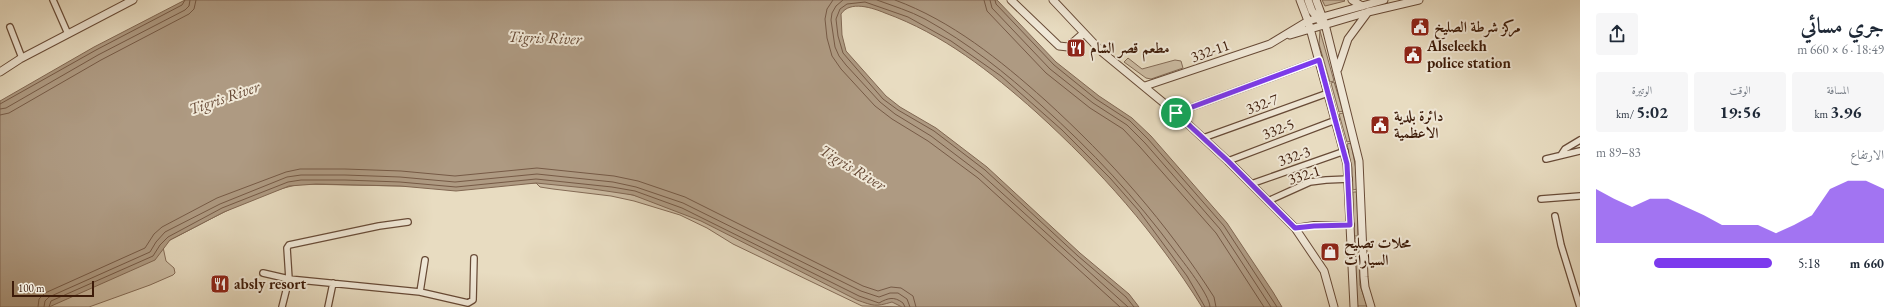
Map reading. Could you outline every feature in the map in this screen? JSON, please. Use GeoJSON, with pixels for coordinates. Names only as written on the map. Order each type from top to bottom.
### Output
{"type":"FeatureCollection","features":[{"type":"Feature","properties":{"kind":"street"},"geometry":{"type":"LineString","coordinates":[[53,0],[68,34]]}},
{"type":"Feature","properties":{"kind":"street"},"geometry":{"type":"LineString","coordinates":[[0,72],[22,58],[133,0]]}},
{"type":"Feature","properties":{"kind":"street"},"geometry":{"type":"LineString","coordinates":[[1011,0],[1059,46],[1068,47],[1084,34]]}},
{"type":"Feature","properties":{"kind":"street"},"geometry":{"type":"LineString","coordinates":[[1052,0],[1102,52],[1176,113],[1228,161],[1295,228],[1324,271],[1334,307]]}},
{"type":"Feature","properties":{"kind":"street"},"geometry":{"type":"LineString","coordinates":[[1300,0],[1308,21],[1345,151],[1349,179],[1354,307]]}},
{"type":"Feature","properties":{"kind":"street"},"geometry":{"type":"LineString","coordinates":[[1308,0],[1325,24],[1359,161],[1364,277],[1367,297],[1371,307]]}},
{"type":"Feature","properties":{"kind":"street"},"geometry":{"type":"LineString","coordinates":[[1316,0],[1320,17]]}},
{"type":"Feature","properties":{"kind":"street"},"geometry":{"type":"LineString","coordinates":[[1352,0],[1362,6]]}},
{"type":"Feature","properties":{"kind":"street","name":"332-11"},"geometry":{"type":"LineString","coordinates":[[1282,38],[1308,21],[1384,0]]}},
{"type":"Feature","properties":{"kind":"street","name":"332-11"},"geometry":{"type":"LineString","coordinates":[[1145,86],[1325,24],[1419,0]]}},
{"type":"Feature","properties":{"kind":"street"},"geometry":{"type":"LineString","coordinates":[[1337,71],[1348,39],[1368,12]]}},
{"type":"Feature","properties":{"kind":"street"},"geometry":{"type":"LineString","coordinates":[[10,27],[22,58]]}},
{"type":"Feature","properties":{"kind":"street"},"geometry":{"type":"LineString","coordinates":[[1176,113],[1319,60]]}},
{"type":"Feature","properties":{"kind":"street","name":"332-7"},"geometry":{"type":"LineString","coordinates":[[1203,138],[1328,93]]}},
{"type":"Feature","properties":{"kind":"street","name":"332-5"},"geometry":{"type":"LineString","coordinates":[[1228,161],[1336,120]]}},
{"type":"Feature","properties":{"kind":"street"},"geometry":{"type":"LineString","coordinates":[[1561,155],[1565,149],[1580,140]]}},
{"type":"Feature","properties":{"kind":"street","name":"332-3"},"geometry":{"type":"LineString","coordinates":[[1251,184],[1345,151]]}},
{"type":"Feature","properties":{"kind":"street"},"geometry":{"type":"LineString","coordinates":[[1546,159],[1580,151]]}},
{"type":"Feature","properties":{"kind":"street","name":"332-1"},"geometry":{"type":"LineString","coordinates":[[1268,201],[1310,182],[1349,179]]}},
{"type":"Feature","properties":{"kind":"street"},"geometry":{"type":"LineString","coordinates":[[1541,199],[1580,196]]}},
{"type":"Feature","properties":{"kind":"street"},"geometry":{"type":"LineString","coordinates":[[1555,216],[1561,245],[1580,307]]}},
{"type":"Feature","properties":{"kind":"street"},"geometry":{"type":"LineString","coordinates":[[282,307],[289,279],[287,248],[289,245],[379,226],[408,222]]}},
{"type":"Feature","properties":{"kind":"street"},"geometry":{"type":"LineString","coordinates":[[1295,228],[1320,225],[1350,225]]}},
{"type":"Feature","properties":{"kind":"street"},"geometry":{"type":"LineString","coordinates":[[263,273],[289,279],[420,292],[468,303],[472,302],[474,258]]}},
{"type":"Feature","properties":{"kind":"street"},"geometry":{"type":"LineString","coordinates":[[420,292],[425,260]]}},
{"type":"Feature","properties":{"kind":"street"},"geometry":{"type":"LineString","coordinates":[[328,307],[333,283]]}},
{"type":"Feature","properties":{"kind":"shaded area"},"geometry":{"type":"Polygon","coordinates":[[[1322,0],[1344,0],[1345,1],[1325,6],[1322,0]]]}},
{"type":"Feature","properties":{"kind":"shaded area"},"geometry":{"type":"Polygon","coordinates":[[[1320,31],[1334,81],[1330,82],[1319,44],[1320,31]]]}},
{"type":"Feature","properties":{"kind":"shaded area"},"geometry":{"type":"Polygon","coordinates":[[[1128,58],[1142,69],[1175,60],[1181,61],[1183,68],[1151,79],[1146,78],[1124,62],[1128,58]]]}},
{"type":"Feature","properties":{"kind":"shaded area"},"geometry":{"type":"Polygon","coordinates":[[[1334,82],[1343,111],[1339,112],[1331,83],[1334,82]]]}},
{"type":"Feature","properties":{"kind":"shaded area"},"geometry":{"type":"Polygon","coordinates":[[[1343,113],[1351,141],[1347,142],[1339,114],[1343,113]]]}},
{"type":"Feature","properties":{"kind":"shaded area"},"geometry":{"type":"Polygon","coordinates":[[[1351,143],[1357,175],[1357,189],[1353,190],[1352,168],[1347,144],[1351,143]]]}},
{"type":"Feature","properties":{"kind":"shaded area"},"geometry":{"type":"Polygon","coordinates":[[[539,171],[664,203],[913,307],[862,306],[733,244],[707,228],[680,215],[634,201],[611,196],[540,187],[536,183],[400,186],[301,184],[284,188],[250,200],[170,240],[163,247],[166,261],[174,268],[175,273],[173,275],[89,307],[23,307],[287,180],[539,171]]]}},
{"type":"Feature","properties":{"kind":"shaded area"},"geometry":{"type":"Polygon","coordinates":[[[1353,192],[1357,192],[1358,236],[1354,236],[1353,192]]]}},
{"type":"Feature","properties":{"kind":"shaded area"},"geometry":{"type":"Polygon","coordinates":[[[1354,238],[1359,238],[1360,285],[1367,306],[1356,306],[1354,238]]]}},
{"type":"Feature","properties":{"kind":"water","name":"Tigris River"},"geometry":{"type":"Polygon","coordinates":[[[185,0],[997,0],[1056,62],[1099,96],[1132,118],[1151,136],[1227,223],[1282,307],[1202,307],[1165,253],[1126,204],[1060,134],[1019,97],[965,55],[927,32],[880,11],[868,7],[856,6],[850,7],[841,14],[842,35],[846,51],[886,96],[900,107],[936,128],[987,167],[1080,253],[1129,294],[1139,307],[902,307],[892,302],[882,305],[871,305],[857,300],[701,221],[633,195],[536,183],[456,191],[400,186],[316,184],[289,186],[224,212],[170,240],[155,260],[49,307],[0,307],[0,101],[94,47],[185,0]]]}},
{"type":"Feature","properties":{"kind":"place","name":"مركز شرطة الصليخ"},"geometry":{"type":"Point","coordinates":[1420,27]}},
{"type":"Feature","properties":{"kind":"place","name":"مطعم قصر الشام"},"geometry":{"type":"Point","coordinates":[1076,48]}},
{"type":"Feature","properties":{"kind":"place","name":"Alseleekh police station"},"geometry":{"type":"Point","coordinates":[1413,55]}},
{"type":"Feature","properties":{"kind":"place","name":"دائرة بلدية الاعظمية"},"geometry":{"type":"Point","coordinates":[1380,125]}},
{"type":"Feature","properties":{"kind":"place","name":"محلات تصليح السيارات"},"geometry":{"type":"Point","coordinates":[1330,252]}},
{"type":"Feature","properties":{"kind":"place","name":"absly resort"},"geometry":{"type":"Point","coordinates":[220,284]}},
{"type":"Feature","properties":{"kind":"route"},"geometry":{"type":"LineString","coordinates":[[1319,60],[1345,151],[1350,188],[1350,225],[1332,224],[1295,228],[1228,161],[1176,113],[1319,60]]}}]}
